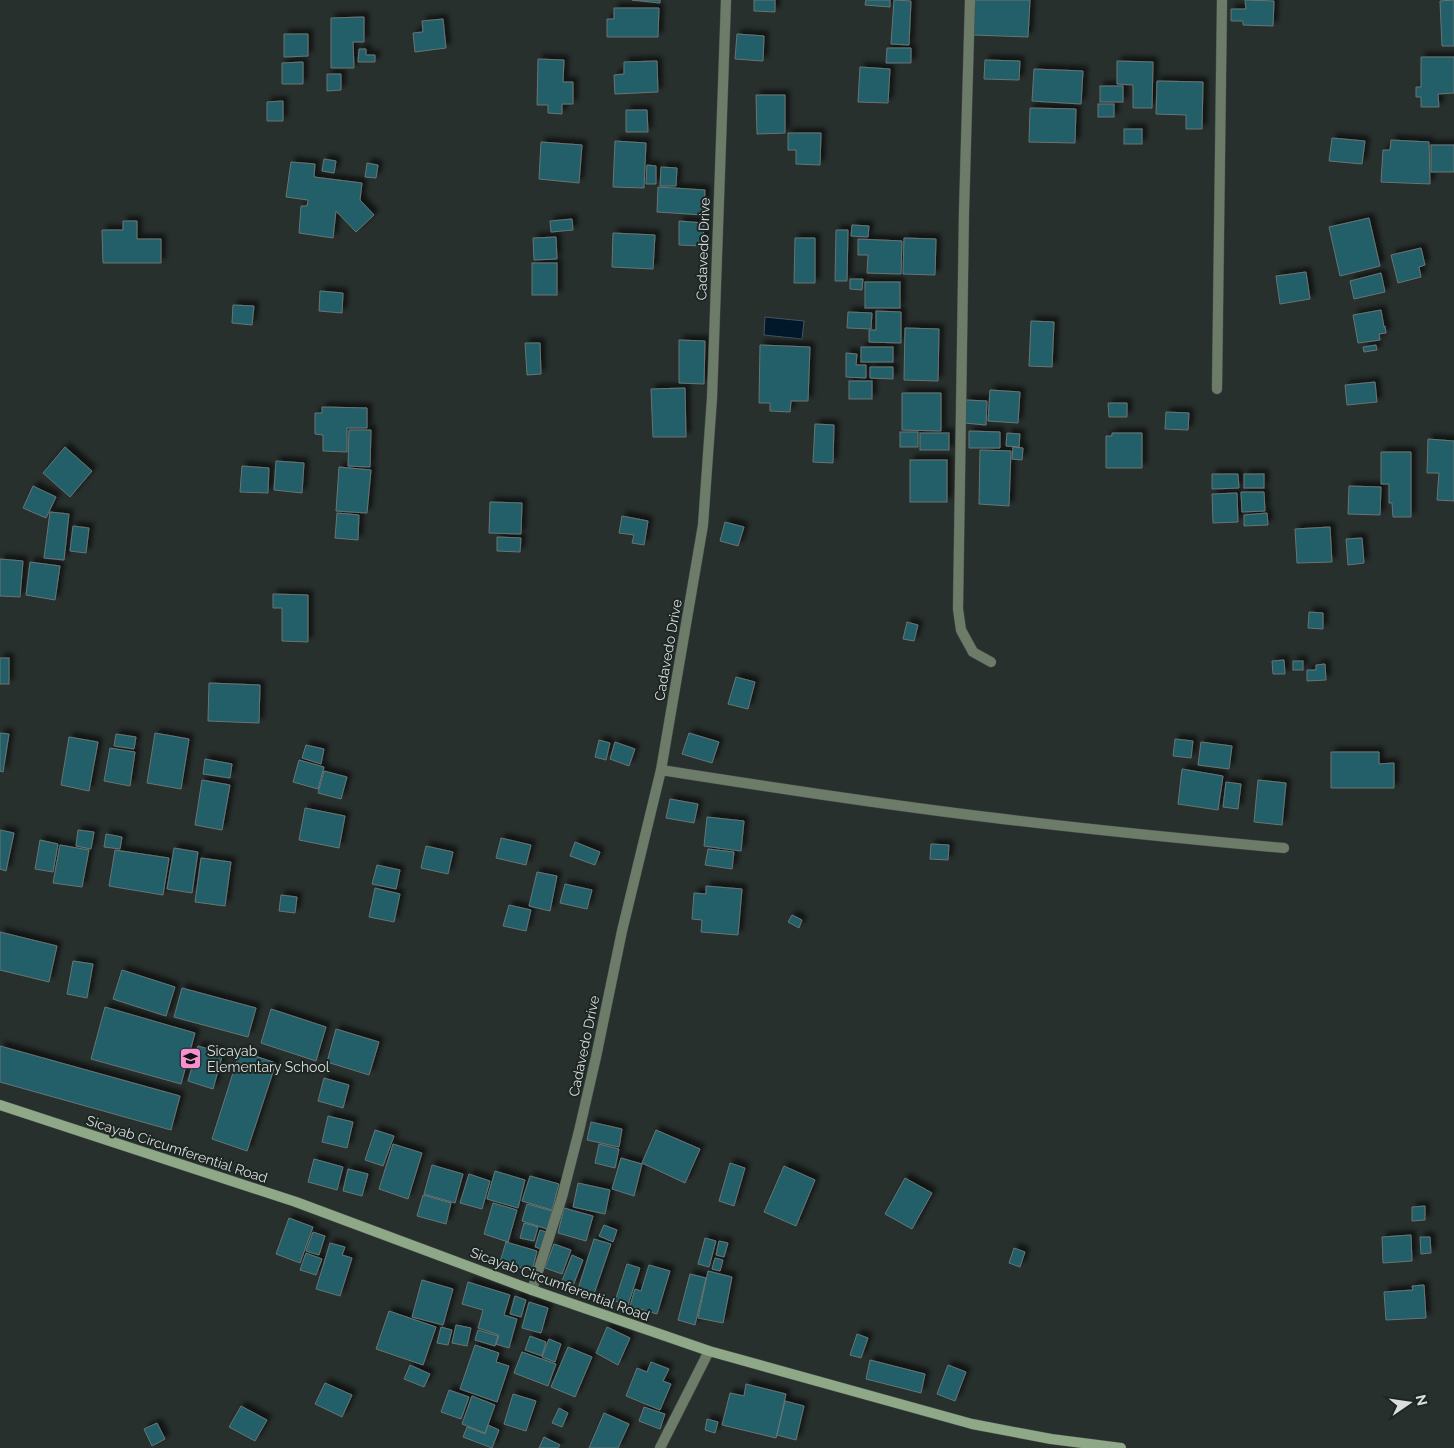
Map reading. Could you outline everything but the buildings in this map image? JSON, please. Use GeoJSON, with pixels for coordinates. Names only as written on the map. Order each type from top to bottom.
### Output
{"type":"FeatureCollection","features":[{"type":"Feature","properties":{"kind":"street","name":"Cadavedo Drive"},"geometry":{"type":"LineString","coordinates":[[532,1290],[562,1196],[579,1131],[622,931],[661,770],[703,525],[712,398],[726,0]]}},
{"type":"Feature","properties":{"kind":"street"},"geometry":{"type":"LineString","coordinates":[[970,0],[964,222],[958,609],[961,630],[973,652],[991,662]]}},
{"type":"Feature","properties":{"kind":"street"},"geometry":{"type":"LineString","coordinates":[[1217,389],[1222,0]]}},
{"type":"Feature","properties":{"kind":"street"},"geometry":{"type":"LineString","coordinates":[[661,770],[807,793],[986,817],[1284,848]]}},
{"type":"Feature","properties":{"kind":"street","name":"Sicayab Circumferential Road"},"geometry":{"type":"LineString","coordinates":[[0,1105],[296,1202],[532,1290],[709,1351],[972,1424],[1121,1448]]}},
{"type":"Feature","properties":{"kind":"street"},"geometry":{"type":"LineString","coordinates":[[660,1448],[709,1351]]}},
{"type":"Feature","properties":{"kind":"water"},"geometry":{"type":"Polygon","coordinates":[[[765,317],[804,321],[802,339],[764,335],[765,317]]]}},
{"type":"Feature","properties":{"kind":"place","name":"Sicayab Elementary School"},"geometry":{"type":"Point","coordinates":[191,1059]}}]}
